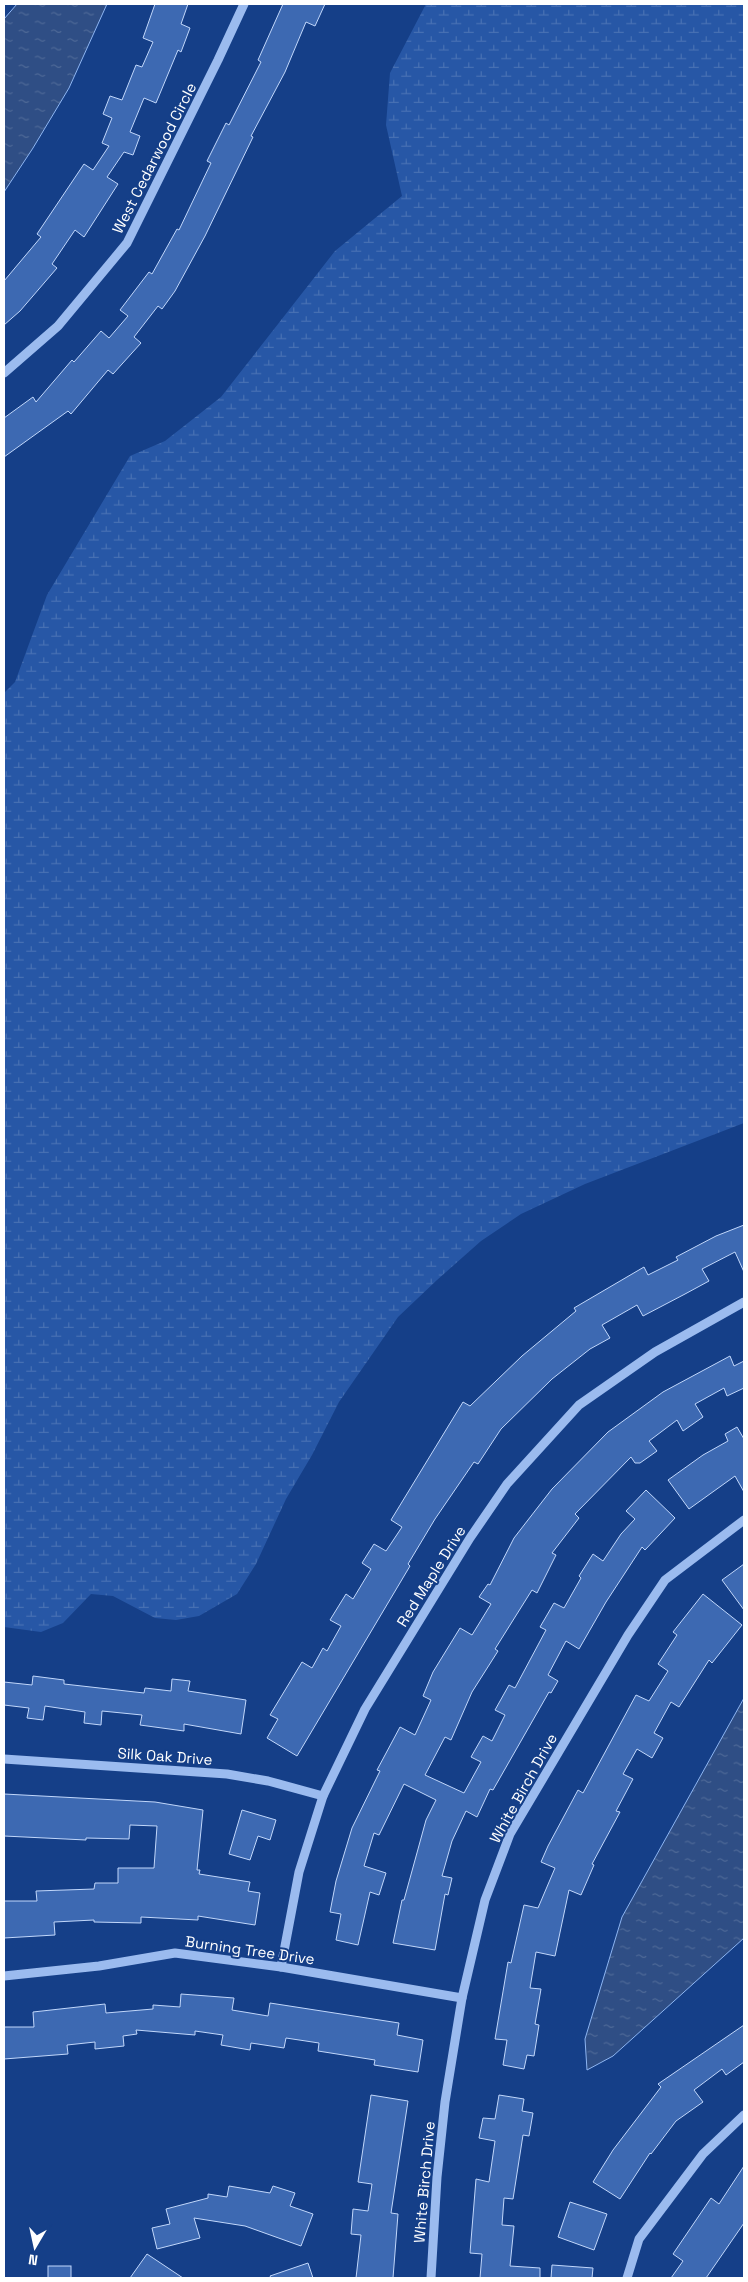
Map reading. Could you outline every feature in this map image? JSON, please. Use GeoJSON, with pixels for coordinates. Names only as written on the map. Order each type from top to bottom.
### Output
{"type":"FeatureCollection","features":[{"type":"Feature","properties":{"kind":"street","name":"West Cedarwood Circle"},"geometry":{"type":"LineString","coordinates":[[4,373],[58,326],[127,244],[244,4]]}},
{"type":"Feature","properties":{"kind":"street","name":"Red Maple Drive"},"geometry":{"type":"LineString","coordinates":[[281,1967],[299,1872],[322,1796],[365,1708],[470,1538],[507,1484],[579,1405],[655,1352],[744,1302]]}},
{"type":"Feature","properties":{"kind":"street","name":"White Birch Drive"},"geometry":{"type":"LineString","coordinates":[[431,2278],[437,2177],[445,2102],[462,1998],[485,1900],[510,1834],[628,1635],[665,1580],[744,1520]]}},
{"type":"Feature","properties":{"kind":"street","name":"Silk Oak Drive"},"geometry":{"type":"LineString","coordinates":[[4,1759],[227,1774],[268,1781],[322,1796]]}},
{"type":"Feature","properties":{"kind":"street","name":"Burning Tree Drive"},"geometry":{"type":"LineString","coordinates":[[4,1976],[99,1966],[175,1953],[281,1967],[462,1998]]}},
{"type":"Feature","properties":{"kind":"street"},"geometry":{"type":"LineString","coordinates":[[627,2278],[639,2239],[703,2154],[744,2115]]}},
{"type":"Feature","properties":{"kind":"green space"},"geometry":{"type":"Polygon","coordinates":[[[426,4],[744,4],[744,1123],[585,1184],[521,1214],[481,1241],[437,1280],[398,1317],[339,1402],[312,1455],[286,1499],[256,1564],[237,1594],[199,1616],[176,1620],[155,1618],[113,1596],[91,1594],[63,1623],[41,1632],[4,1627],[4,693],[15,682],[47,595],[130,456],[165,441],[221,397],[335,251],[402,196],[386,125],[390,73],[426,4]]]}},
{"type":"Feature","properties":{"kind":"water"},"geometry":{"type":"Polygon","coordinates":[[[17,4],[107,4],[69,88],[4,192],[4,19],[17,4]]]}},
{"type":"Feature","properties":{"kind":"water"},"geometry":{"type":"Polygon","coordinates":[[[744,1698],[744,1938],[613,2056],[587,2070],[585,2039],[622,1917],[744,1698]]]}},
{"type":"Feature","properties":{"kind":"building"},"geometry":{"type":"Polygon","coordinates":[[[155,4],[188,4],[181,24],[190,28],[181,52],[178,50],[156,103],[144,98],[130,132],[140,136],[133,155],[124,152],[107,177],[118,184],[84,237],[75,230],[52,264],[57,268],[20,311],[4,325],[4,281],[41,237],[37,234],[84,164],[93,170],[109,146],[102,143],[112,118],[103,114],[110,96],[122,100],[136,65],[142,67],[153,42],[143,38],[155,4]]]}},
{"type":"Feature","properties":{"kind":"building"},"geometry":{"type":"Polygon","coordinates":[[[283,4],[325,4],[315,26],[306,22],[285,72],[251,136],[253,137],[205,236],[175,291],[162,309],[158,306],[134,337],[141,343],[113,374],[108,370],[71,414],[68,411],[4,457],[4,418],[33,397],[36,402],[72,360],[74,362],[101,331],[109,338],[128,316],[120,310],[149,272],[152,274],[177,229],[179,230],[211,163],[207,161],[226,123],[229,125],[261,62],[258,60],[283,4]]]}},
{"type":"Feature","properties":{"kind":"building"},"geometry":{"type":"Polygon","coordinates":[[[744,1225],[744,1272],[735,1252],[702,1269],[709,1281],[643,1316],[637,1305],[602,1325],[610,1338],[590,1349],[552,1379],[501,1429],[478,1464],[474,1462],[435,1519],[408,1564],[410,1566],[297,1756],[267,1738],[278,1719],[270,1715],[302,1662],[312,1668],[323,1648],[327,1651],[341,1626],[330,1620],[346,1594],[353,1599],[371,1569],[362,1563],[374,1544],[386,1551],[402,1527],[391,1520],[463,1402],[470,1406],[522,1356],[576,1311],[574,1308],[644,1267],[648,1275],[678,1260],[676,1257],[716,1236],[744,1225]]]}},
{"type":"Feature","properties":{"kind":"building"},"geometry":{"type":"Polygon","coordinates":[[[730,1356],[734,1366],[744,1361],[744,1388],[727,1396],[724,1388],[695,1404],[703,1417],[683,1431],[677,1420],[649,1441],[657,1451],[640,1463],[635,1463],[631,1457],[575,1514],[579,1518],[552,1553],[556,1555],[537,1593],[532,1590],[495,1649],[498,1651],[472,1692],[451,1740],[445,1737],[425,1775],[464,1793],[481,1762],[471,1757],[483,1736],[492,1741],[505,1715],[495,1710],[509,1685],[515,1688],[546,1630],[540,1627],[554,1603],[564,1608],[581,1578],[579,1576],[593,1554],[603,1561],[621,1534],[635,1519],[626,1511],[646,1490],[675,1518],[645,1550],[642,1547],[606,1602],[579,1649],[566,1641],[548,1675],[558,1681],[551,1693],[549,1692],[493,1790],[490,1789],[477,1817],[466,1811],[452,1841],[442,1876],[452,1878],[448,1895],[445,1894],[435,1950],[393,1943],[402,1900],[404,1900],[426,1820],[436,1800],[404,1784],[379,1835],[374,1833],[364,1866],[386,1873],[379,1895],[370,1892],[358,1945],[336,1940],[341,1914],[330,1912],[336,1881],[352,1828],[380,1771],[377,1770],[400,1727],[415,1735],[431,1700],[423,1696],[433,1672],[460,1628],[472,1635],[491,1604],[479,1597],[488,1584],[490,1585],[514,1538],[552,1489],[608,1432],[663,1392],[730,1356]]]}},
{"type":"Feature","properties":{"kind":"building"},"geometry":{"type":"Polygon","coordinates":[[[737,1427],[744,1439],[744,1492],[735,1476],[689,1509],[668,1480],[703,1455],[728,1441],[725,1434],[737,1427]]]}},
{"type":"Feature","properties":{"kind":"building"},"geometry":{"type":"Polygon","coordinates":[[[744,1564],[744,1610],[722,1580],[744,1564]]]}},
{"type":"Feature","properties":{"kind":"building"},"geometry":{"type":"Polygon","coordinates":[[[703,1594],[742,1625],[712,1663],[709,1660],[679,1707],[671,1702],[654,1733],[663,1738],[652,1758],[637,1749],[623,1774],[633,1779],[616,1811],[620,1812],[592,1864],[594,1865],[581,1895],[569,1890],[555,1956],[536,1952],[530,1988],[541,1989],[535,2024],[539,2025],[534,2056],[527,2055],[524,2069],[503,2065],[507,2040],[495,2039],[508,1962],[511,1963],[524,1905],[538,1908],[555,1868],[541,1862],[578,1790],[583,1793],[636,1695],[649,1701],[668,1671],[658,1664],[677,1635],[673,1632],[703,1594]]]}},
{"type":"Feature","properties":{"kind":"building"},"geometry":{"type":"Polygon","coordinates":[[[33,1676],[64,1680],[64,1684],[144,1693],[145,1688],[171,1691],[172,1679],[190,1681],[188,1691],[246,1700],[241,1734],[184,1724],[184,1731],[140,1725],[142,1715],[102,1711],[101,1725],[84,1723],[85,1712],[45,1706],[43,1720],[27,1718],[29,1708],[4,1705],[4,1682],[32,1685],[33,1676]]]}},
{"type":"Feature","properties":{"kind":"building"},"geometry":{"type":"Polygon","coordinates":[[[4,1794],[155,1802],[203,1810],[197,1870],[200,1870],[199,1874],[250,1882],[248,1891],[260,1893],[255,1925],[198,1916],[198,1920],[141,1917],[141,1923],[94,1922],[94,1920],[54,1922],[55,1935],[4,1938],[4,1901],[37,1901],[36,1891],[94,1889],[95,1883],[118,1883],[118,1868],[154,1868],[157,1826],[130,1825],[129,1839],[86,1838],[86,1840],[4,1836],[4,1794]]]}},
{"type":"Feature","properties":{"kind":"building"},"geometry":{"type":"Polygon","coordinates":[[[242,1810],[276,1820],[270,1840],[258,1836],[250,1860],[229,1854],[242,1810]]]}},
{"type":"Feature","properties":{"kind":"building"},"geometry":{"type":"Polygon","coordinates":[[[181,1994],[234,1998],[232,2010],[268,2016],[270,2003],[399,2023],[397,2035],[423,2040],[418,2072],[374,2065],[375,2060],[318,2051],[319,2043],[286,2038],[284,2048],[251,2043],[250,2050],[221,2045],[223,2035],[195,2031],[195,2035],[136,2030],[137,2034],[123,2036],[124,2046],[95,2049],[95,2042],[67,2045],[68,2054],[4,2059],[4,2027],[34,2027],[33,2012],[105,2004],[106,2013],[153,2009],[153,2005],[180,2007],[181,1994]]]}},
{"type":"Feature","properties":{"kind":"building"},"geometry":{"type":"Polygon","coordinates":[[[744,2025],[744,2062],[726,2075],[722,2069],[694,2090],[703,2102],[676,2121],[650,2153],[620,2199],[593,2182],[613,2150],[661,2087],[658,2084],[744,2025]]]}},
{"type":"Feature","properties":{"kind":"building"},"geometry":{"type":"Polygon","coordinates":[[[371,2095],[408,2101],[391,2213],[398,2214],[393,2278],[356,2278],[361,2235],[351,2234],[353,2209],[368,2211],[372,2184],[358,2182],[371,2095]]]}},
{"type":"Feature","properties":{"kind":"building"},"geometry":{"type":"Polygon","coordinates":[[[499,2095],[524,2099],[522,2111],[533,2113],[529,2136],[523,2135],[513,2199],[504,2198],[502,2225],[514,2226],[510,2266],[540,2268],[540,2278],[480,2278],[482,2254],[470,2253],[476,2179],[489,2182],[495,2141],[479,2138],[483,2118],[495,2119],[499,2095]]]}},
{"type":"Feature","properties":{"kind":"building"},"geometry":{"type":"Polygon","coordinates":[[[744,2166],[744,2223],[706,2278],[671,2278],[683,2261],[673,2254],[711,2198],[719,2204],[744,2166]]]}},
{"type":"Feature","properties":{"kind":"building"},"geometry":{"type":"Polygon","coordinates":[[[229,2186],[270,2193],[273,2186],[295,2193],[290,2206],[313,2214],[301,2246],[245,2226],[194,2218],[200,2238],[157,2249],[152,2228],[170,2224],[166,2209],[208,2198],[208,2194],[227,2197],[229,2186]]]}},
{"type":"Feature","properties":{"kind":"building"},"geometry":{"type":"Polygon","coordinates":[[[570,2202],[607,2214],[594,2250],[558,2237],[570,2202]]]}},
{"type":"Feature","properties":{"kind":"building"},"geometry":{"type":"Polygon","coordinates":[[[147,2254],[183,2278],[130,2278],[147,2254]]]}},
{"type":"Feature","properties":{"kind":"building"},"geometry":{"type":"Polygon","coordinates":[[[308,2263],[313,2278],[271,2278],[270,2276],[308,2263]]]}},
{"type":"Feature","properties":{"kind":"building"},"geometry":{"type":"Polygon","coordinates":[[[552,2265],[593,2268],[592,2278],[551,2278],[552,2265]]]}},
{"type":"Feature","properties":{"kind":"building"},"geometry":{"type":"Polygon","coordinates":[[[48,2266],[71,2266],[71,2278],[48,2278],[48,2266]]]}}]}
